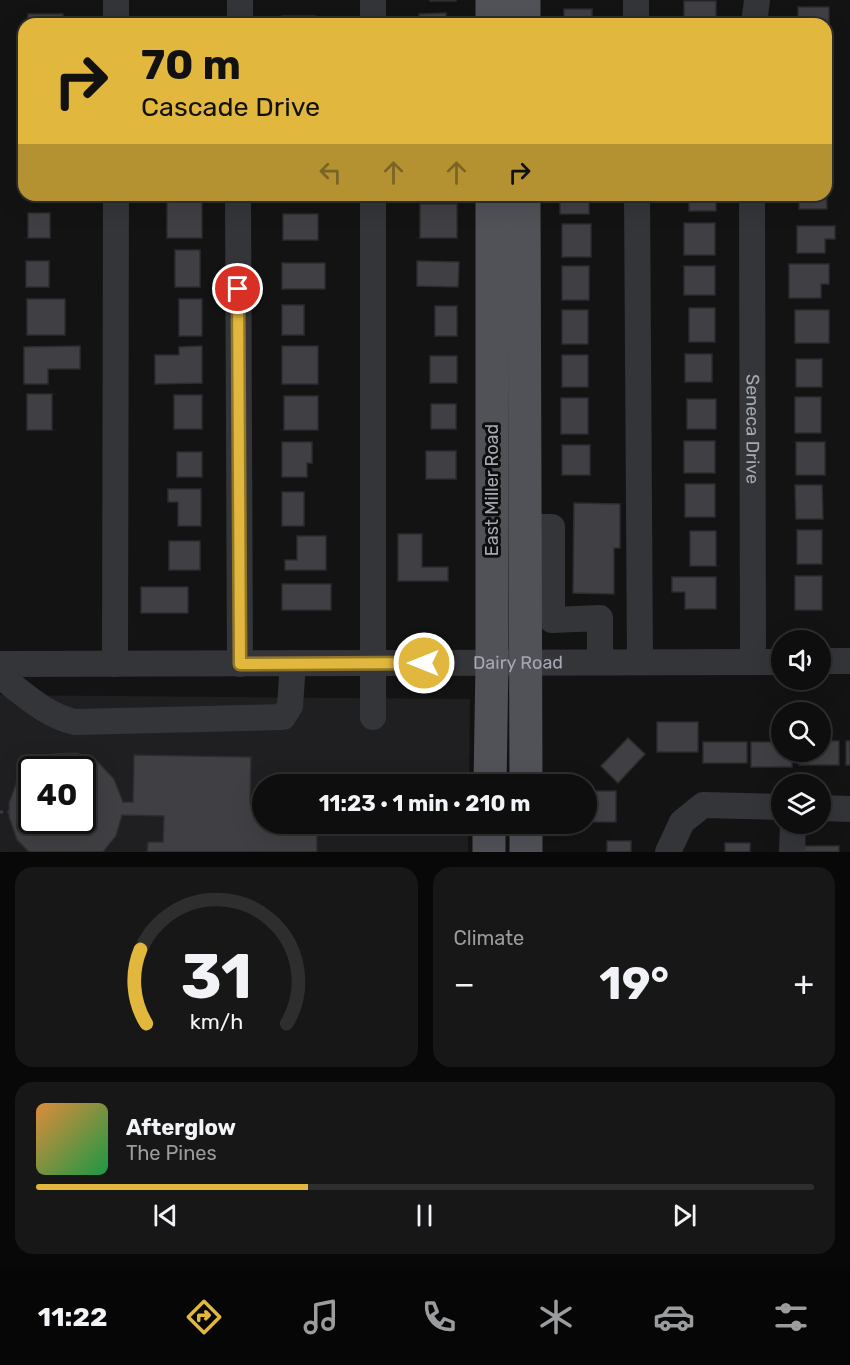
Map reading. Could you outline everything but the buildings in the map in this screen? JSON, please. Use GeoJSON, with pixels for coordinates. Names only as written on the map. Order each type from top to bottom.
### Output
{"type":"FeatureCollection","features":[{"type":"Feature","properties":{"kind":"main road"},"geometry":{"type":"LineString","coordinates":[[492,0],[492,18]]}},
{"type":"Feature","properties":{"kind":"main road"},"geometry":{"type":"LineString","coordinates":[[524,0],[524,18]]}},
{"type":"Feature","properties":{"kind":"main road"},"geometry":{"type":"LineString","coordinates":[[492,210],[524,210]]}},
{"type":"Feature","properties":{"kind":"main road","name":"East Miller Road"},"geometry":{"type":"LineString","coordinates":[[490,774],[492,210]]}},
{"type":"Feature","properties":{"kind":"main road","name":"East Miller Road"},"geometry":{"type":"LineString","coordinates":[[524,210],[526,774]]}},
{"type":"Feature","properties":{"kind":"main road"},"geometry":{"type":"LineString","coordinates":[[489,834],[489,852]]}},
{"type":"Feature","properties":{"kind":"main road"},"geometry":{"type":"LineString","coordinates":[[526,834],[526,852]]}},
{"type":"Feature","properties":{"kind":"street"},"geometry":{"type":"LineString","coordinates":[[116,0],[116,18]]}},
{"type":"Feature","properties":{"kind":"street"},"geometry":{"type":"LineString","coordinates":[[240,0],[240,18]]}},
{"type":"Feature","properties":{"kind":"street"},"geometry":{"type":"LineString","coordinates":[[373,0],[373,18]]}},
{"type":"Feature","properties":{"kind":"street"},"geometry":{"type":"LineString","coordinates":[[636,0],[636,18]]}},
{"type":"Feature","properties":{"kind":"street"},"geometry":{"type":"LineString","coordinates":[[755,18],[757,0]]}},
{"type":"Feature","properties":{"kind":"street"},"geometry":{"type":"LineString","coordinates":[[115,664],[116,201]]}},
{"type":"Feature","properties":{"kind":"street"},"geometry":{"type":"LineString","coordinates":[[238,201],[240,664]]}},
{"type":"Feature","properties":{"kind":"street"},"geometry":{"type":"LineString","coordinates":[[373,201],[373,717]]}},
{"type":"Feature","properties":{"kind":"street"},"geometry":{"type":"LineString","coordinates":[[638,201],[640,662]]}},
{"type":"Feature","properties":{"kind":"street","name":"Seneca Drive"},"geometry":{"type":"LineString","coordinates":[[752,201],[753,662]]}},
{"type":"Feature","properties":{"kind":"street"},"geometry":{"type":"LineString","coordinates":[[526,527],[552,527],[552,620],[600,618],[600,662]]}},
{"type":"Feature","properties":{"kind":"street"},"geometry":{"type":"LineString","coordinates":[[831,662],[850,661]]}},
{"type":"Feature","properties":{"kind":"street","name":"Dairy Road"},"geometry":{"type":"LineString","coordinates":[[0,664],[771,662]]}},
{"type":"Feature","properties":{"kind":"street"},"geometry":{"type":"LineString","coordinates":[[0,676],[45,709],[62,719],[75,722],[283,717],[290,706],[293,663]]}},
{"type":"Feature","properties":{"kind":"street"},"geometry":{"type":"LineString","coordinates":[[668,852],[682,822],[704,806],[771,807]]}},
{"type":"Feature","properties":{"kind":"street"},"geometry":{"type":"LineString","coordinates":[[831,808],[850,809]]}},
{"type":"Feature","properties":{"kind":"street"},"geometry":{"type":"LineString","coordinates":[[792,852],[793,834]]}},
{"type":"Feature","properties":{"kind":"path"},"geometry":{"type":"LineString","coordinates":[[0,812],[9,812]]}},
{"type":"Feature","properties":{"kind":"shaded area"},"geometry":{"type":"Polygon","coordinates":[[[0,695],[470,699],[469,774],[252,774],[252,834],[468,834],[468,852],[0,852],[0,695]]]}},
{"type":"Feature","properties":{"kind":"route"},"geometry":{"type":"LineString","coordinates":[[238,289],[240,664],[424,663]]}}]}
